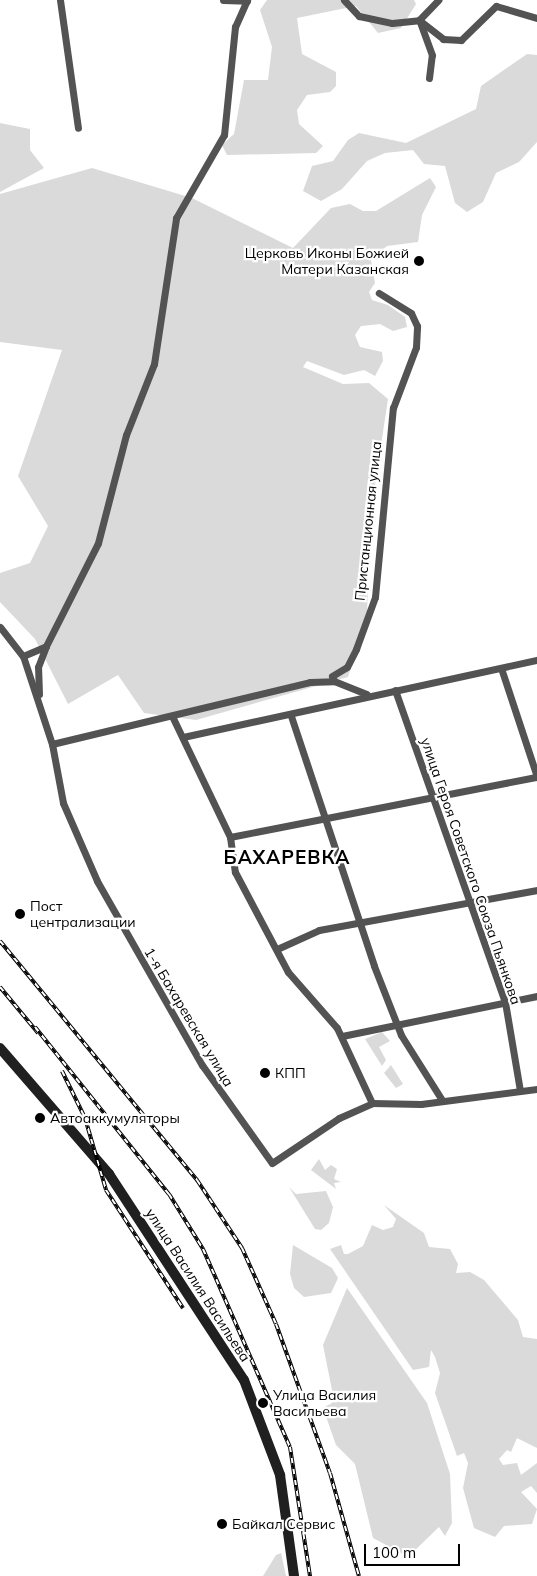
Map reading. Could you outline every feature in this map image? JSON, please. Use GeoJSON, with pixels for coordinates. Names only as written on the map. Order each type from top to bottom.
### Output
{"type":"FeatureCollection","features":[{"type":"Feature","properties":{"kind":"main road","name":"улица Василия Васильева"},"geometry":{"type":"LineString","coordinates":[[0,1048],[109,1174],[244,1380],[280,1475],[294,1576]]}},
{"type":"Feature","properties":{"kind":"street"},"geometry":{"type":"LineString","coordinates":[[60,0],[78,128]]}},
{"type":"Feature","properties":{"kind":"street"},"geometry":{"type":"LineString","coordinates":[[39,701],[38,667],[46,646],[98,543],[126,435],[154,364],[176,218],[212,152],[224,135],[235,27],[247,1],[223,0]]}},
{"type":"Feature","properties":{"kind":"street"},"geometry":{"type":"LineString","coordinates":[[344,0],[359,16],[392,23],[419,20],[438,0]]}},
{"type":"Feature","properties":{"kind":"street"},"geometry":{"type":"LineString","coordinates":[[419,20],[442,39],[461,40],[496,6],[537,18]]}},
{"type":"Feature","properties":{"kind":"street"},"geometry":{"type":"LineString","coordinates":[[419,20],[432,55],[429,78]]}},
{"type":"Feature","properties":{"kind":"street","name":"Пристанционная улица"},"geometry":{"type":"LineString","coordinates":[[334,682],[332,676],[346,667],[356,649],[375,597],[393,408],[416,347],[417,326],[411,313],[379,293]]}},
{"type":"Feature","properties":{"kind":"street","name":"1-я Бахаревская улица"},"geometry":{"type":"LineString","coordinates":[[0,627],[23,656],[52,744],[63,803],[97,881],[192,1050],[272,1163],[328,1124],[372,1103]]}},
{"type":"Feature","properties":{"kind":"street"},"geometry":{"type":"LineString","coordinates":[[23,656],[46,646]]}},
{"type":"Feature","properties":{"kind":"street"},"geometry":{"type":"LineString","coordinates":[[183,737],[353,703],[366,694],[395,690],[537,660]]}},
{"type":"Feature","properties":{"kind":"street"},"geometry":{"type":"LineString","coordinates":[[230,837],[325,820],[537,777],[501,668]]}},
{"type":"Feature","properties":{"kind":"street"},"geometry":{"type":"LineString","coordinates":[[52,744],[310,682],[334,682],[366,694]]}},
{"type":"Feature","properties":{"kind":"street","name":"улица Героя Советского Союза Пьянкова"},"geometry":{"type":"LineString","coordinates":[[395,690],[468,903],[505,1002],[520,1091]]}},
{"type":"Feature","properties":{"kind":"street"},"geometry":{"type":"LineString","coordinates":[[172,716],[230,837],[233,866],[292,977],[317,1001],[342,1036],[372,1103],[442,1100],[537,1089]]}},
{"type":"Feature","properties":{"kind":"street"},"geometry":{"type":"LineString","coordinates":[[291,716],[325,820],[397,1024],[442,1100]]}},
{"type":"Feature","properties":{"kind":"street"},"geometry":{"type":"LineString","coordinates":[[276,949],[309,933],[362,921],[537,890]]}},
{"type":"Feature","properties":{"kind":"street"},"geometry":{"type":"LineString","coordinates":[[342,1036],[537,996]]}},
{"type":"Feature","properties":{"kind":"shaded area"},"geometry":{"type":"Polygon","coordinates":[[[267,0],[414,0],[416,4],[401,28],[378,33],[356,6],[297,18],[302,54],[336,72],[336,86],[330,92],[307,95],[297,110],[299,124],[323,146],[316,153],[227,155],[222,145],[234,134],[244,80],[268,80],[272,47],[260,10],[267,0]]]}},
{"type":"Feature","properties":{"kind":"shaded area"},"geometry":{"type":"Polygon","coordinates":[[[527,54],[537,55],[537,142],[519,162],[496,173],[483,202],[467,212],[455,203],[445,166],[424,164],[413,150],[385,153],[367,161],[342,189],[321,201],[303,191],[312,166],[333,161],[348,140],[359,133],[406,143],[476,109],[481,86],[527,54]]]}},
{"type":"Feature","properties":{"kind":"shaded area"},"geometry":{"type":"Polygon","coordinates":[[[0,123],[30,129],[30,150],[44,168],[0,192],[0,123]]]}},
{"type":"Feature","properties":{"kind":"shaded area"},"geometry":{"type":"Polygon","coordinates":[[[92,168],[192,198],[293,248],[331,208],[350,204],[363,211],[376,211],[430,178],[436,187],[422,215],[418,242],[387,246],[371,260],[375,283],[369,292],[372,300],[388,305],[405,317],[407,327],[393,331],[380,324],[361,326],[355,335],[360,347],[382,352],[383,361],[375,376],[364,370],[344,375],[307,361],[303,367],[343,384],[369,383],[388,399],[370,518],[367,615],[348,677],[196,720],[144,713],[118,675],[68,704],[35,639],[0,602],[0,573],[30,563],[48,526],[18,476],[62,350],[0,342],[0,194],[92,168]]]}},
{"type":"Feature","properties":{"kind":"shaded area"},"geometry":{"type":"Polygon","coordinates":[[[382,1032],[390,1041],[379,1047],[386,1060],[382,1066],[365,1039],[382,1032]]]}},
{"type":"Feature","properties":{"kind":"shaded area"},"geometry":{"type":"Polygon","coordinates":[[[391,1065],[403,1084],[396,1088],[384,1073],[391,1065]]]}},
{"type":"Feature","properties":{"kind":"shaded area"},"geometry":{"type":"Polygon","coordinates":[[[319,1159],[325,1170],[331,1165],[337,1169],[334,1179],[341,1182],[334,1183],[336,1189],[311,1170],[319,1159]]]}},
{"type":"Feature","properties":{"kind":"shaded area"},"geometry":{"type":"Polygon","coordinates":[[[289,1187],[296,1194],[326,1191],[333,1207],[329,1223],[321,1230],[315,1229],[289,1187]]]}},
{"type":"Feature","properties":{"kind":"shaded area"},"geometry":{"type":"Polygon","coordinates":[[[384,1205],[424,1233],[429,1247],[450,1249],[458,1264],[456,1273],[470,1272],[484,1280],[518,1320],[523,1337],[537,1339],[537,1448],[517,1438],[511,1452],[507,1450],[499,1459],[503,1465],[517,1463],[521,1475],[537,1463],[537,1493],[531,1486],[521,1492],[537,1509],[532,1524],[504,1526],[495,1537],[474,1528],[463,1488],[468,1463],[464,1453],[457,1456],[435,1393],[440,1373],[435,1357],[431,1350],[429,1367],[413,1370],[330,1249],[341,1245],[344,1254],[348,1254],[363,1246],[372,1225],[383,1230],[393,1227],[396,1219],[384,1205]]]}},
{"type":"Feature","properties":{"kind":"shaded area"},"geometry":{"type":"Polygon","coordinates":[[[293,1245],[332,1268],[338,1278],[331,1293],[304,1297],[294,1288],[290,1274],[293,1245]]]}},
{"type":"Feature","properties":{"kind":"shaded area"},"geometry":{"type":"Polygon","coordinates":[[[347,1288],[427,1403],[450,1474],[452,1523],[445,1536],[439,1527],[412,1553],[403,1554],[373,1538],[355,1464],[336,1445],[323,1408],[332,1403],[333,1395],[323,1345],[347,1288]]]}},
{"type":"Feature","properties":{"kind":"shaded area"},"geometry":{"type":"Polygon","coordinates":[[[281,1553],[286,1576],[263,1576],[276,1555],[281,1553]]]}},
{"type":"Feature","properties":{"kind":"railway"},"geometry":{"type":"LineString","coordinates":[[0,941],[197,1180],[242,1248],[276,1324],[330,1473],[359,1576]]}},
{"type":"Feature","properties":{"kind":"railway"},"geometry":{"type":"LineString","coordinates":[[0,987],[38,1033]]}},
{"type":"Feature","properties":{"kind":"railway"},"geometry":{"type":"LineString","coordinates":[[35,1027],[169,1194],[203,1249],[290,1447],[310,1576]]}},
{"type":"Feature","properties":{"kind":"railway"},"geometry":{"type":"LineString","coordinates":[[62,1071],[85,1118],[106,1190],[183,1308]]}},
{"type":"Feature","properties":{"kind":"place","name":"Церковь Иконы Божией Матери Казанская"},"geometry":{"type":"Point","coordinates":[419,261]}},
{"type":"Feature","properties":{"kind":"place","name":"Пост централизации"},"geometry":{"type":"Point","coordinates":[20,914]}},
{"type":"Feature","properties":{"kind":"place","name":"КПП"},"geometry":{"type":"Point","coordinates":[265,1073]}},
{"type":"Feature","properties":{"kind":"place","name":"Автоаккумуляторы"},"geometry":{"type":"Point","coordinates":[40,1118]}},
{"type":"Feature","properties":{"kind":"place","name":"Улица Василия Васильева"},"geometry":{"type":"Point","coordinates":[263,1403]}},
{"type":"Feature","properties":{"kind":"place","name":"Байкал Сервис"},"geometry":{"type":"Point","coordinates":[222,1524]}},
{"type":"Feature","properties":{"kind":"district","name":"БАХАРЕВКА"},"geometry":{"type":"Point","coordinates":[287,858]}}]}
